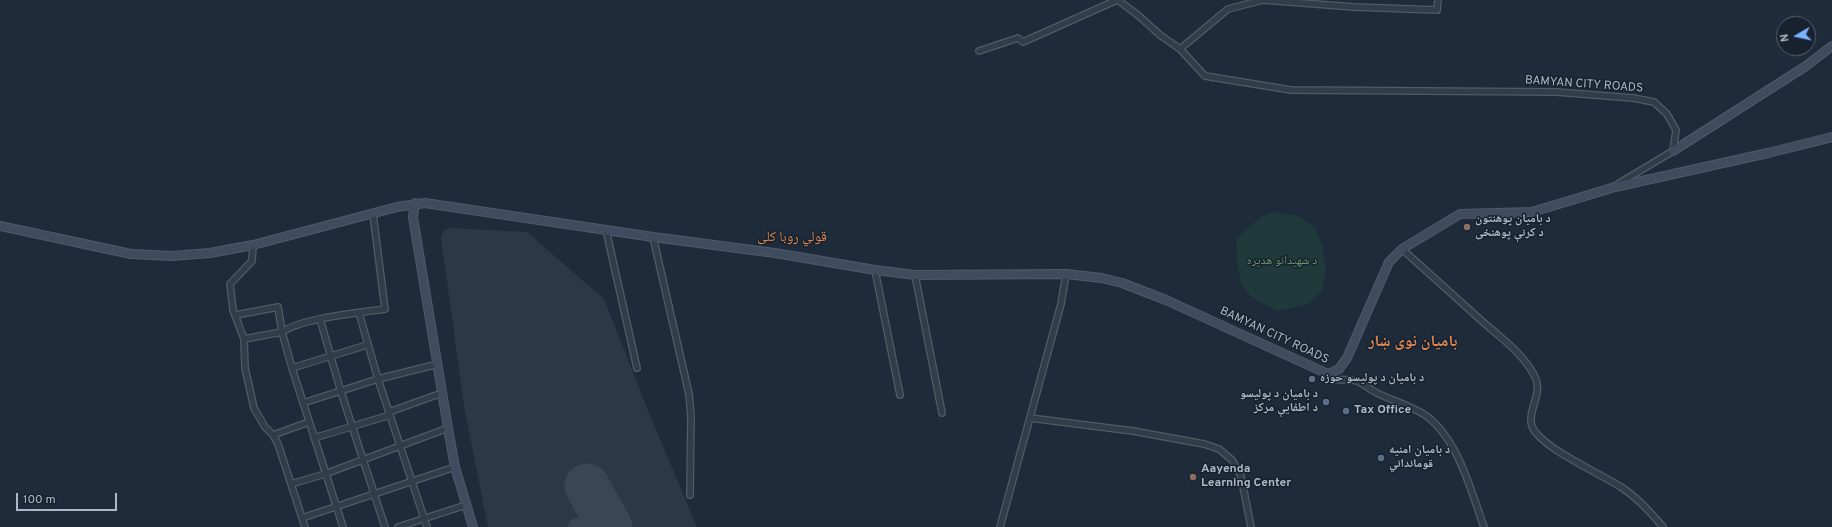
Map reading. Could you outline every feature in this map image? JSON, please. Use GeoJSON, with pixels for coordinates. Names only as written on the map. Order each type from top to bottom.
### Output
{"type":"FeatureCollection","features":[{"type":"Feature","properties":{"kind":"street","name":"BAMYAN CITY ROADS"},"geometry":{"type":"LineString","coordinates":[[0,226],[131,254],[172,256],[210,253],[253,245],[415,203],[425,203],[653,237],[775,253],[875,270],[915,275],[1066,274],[1102,278],[1122,283],[1166,300],[1328,374],[1339,369],[1347,358],[1389,262],[1402,249],[1460,214],[1532,212],[1615,187],[1673,151],[1676,130],[1668,114],[1654,102],[1633,98],[1556,92],[1291,90],[1205,76],[1180,49],[1160,35],[1118,0]]}},
{"type":"Feature","properties":{"kind":"street"},"geometry":{"type":"LineString","coordinates":[[979,51],[1018,38],[1023,42],[1118,0]]}},
{"type":"Feature","properties":{"kind":"street"},"geometry":{"type":"LineString","coordinates":[[1180,49],[1228,9],[1263,0],[1354,8],[1436,10],[1438,0]]}},
{"type":"Feature","properties":{"kind":"street"},"geometry":{"type":"LineString","coordinates":[[1673,151],[1806,66],[1832,46]]}},
{"type":"Feature","properties":{"kind":"street"},"geometry":{"type":"LineString","coordinates":[[1615,187],[1790,148],[1832,137]]}},
{"type":"Feature","properties":{"kind":"street"},"geometry":{"type":"LineString","coordinates":[[415,203],[413,217],[448,428],[455,467],[473,527]]}},
{"type":"Feature","properties":{"kind":"street"},"geometry":{"type":"LineString","coordinates":[[244,340],[282,332],[287,328],[320,319],[385,309],[373,214]]}},
{"type":"Feature","properties":{"kind":"street"},"geometry":{"type":"LineString","coordinates":[[606,230],[637,368]]}},
{"type":"Feature","properties":{"kind":"street"},"geometry":{"type":"LineString","coordinates":[[653,237],[689,394],[691,416],[690,494]]}},
{"type":"Feature","properties":{"kind":"street"},"geometry":{"type":"LineString","coordinates":[[253,245],[252,261],[230,284],[233,310],[244,340],[245,368],[254,408],[265,427],[273,435],[278,444],[305,527]]}},
{"type":"Feature","properties":{"kind":"street"},"geometry":{"type":"LineString","coordinates":[[1402,249],[1520,354],[1536,378],[1538,394],[1532,409],[1530,422],[1536,434],[1552,447],[1621,488],[1639,501],[1663,527]]}},
{"type":"Feature","properties":{"kind":"street"},"geometry":{"type":"LineString","coordinates":[[875,270],[900,395]]}},
{"type":"Feature","properties":{"kind":"street"},"geometry":{"type":"LineString","coordinates":[[1000,527],[1061,304],[1066,274]]}},
{"type":"Feature","properties":{"kind":"street"},"geometry":{"type":"LineString","coordinates":[[915,275],[942,413]]}},
{"type":"Feature","properties":{"kind":"street"},"geometry":{"type":"LineString","coordinates":[[236,315],[278,307],[282,332],[292,368],[343,527]]}},
{"type":"Feature","properties":{"kind":"street"},"geometry":{"type":"LineString","coordinates":[[359,313],[367,345],[427,527]]}},
{"type":"Feature","properties":{"kind":"street"},"geometry":{"type":"LineString","coordinates":[[320,319],[341,392],[376,494],[385,527]]}},
{"type":"Feature","properties":{"kind":"street"},"geometry":{"type":"LineString","coordinates":[[292,368],[367,345]]}},
{"type":"Feature","properties":{"kind":"street"},"geometry":{"type":"LineString","coordinates":[[303,403],[378,379],[438,364]]}},
{"type":"Feature","properties":{"kind":"street"},"geometry":{"type":"LineString","coordinates":[[1328,374],[1331,378],[1338,380],[1356,380],[1376,393],[1409,406],[1426,416],[1440,430],[1461,462],[1484,527]]}},
{"type":"Feature","properties":{"kind":"street"},"geometry":{"type":"LineString","coordinates":[[314,438],[353,426],[442,393]]}},
{"type":"Feature","properties":{"kind":"street"},"geometry":{"type":"LineString","coordinates":[[1030,418],[1133,431],[1204,444],[1219,449],[1232,460],[1241,476],[1251,527]]}},
{"type":"Feature","properties":{"kind":"street"},"geometry":{"type":"LineString","coordinates":[[273,435],[309,422]]}},
{"type":"Feature","properties":{"kind":"street"},"geometry":{"type":"LineString","coordinates":[[291,484],[325,474],[448,428]]}},
{"type":"Feature","properties":{"kind":"street"},"geometry":{"type":"LineString","coordinates":[[302,518],[413,483],[455,467]]}},
{"type":"Feature","properties":{"kind":"street"},"geometry":{"type":"LineString","coordinates":[[398,527],[466,505]]}},
{"type":"Feature","properties":{"kind":"shaded area"},"geometry":{"type":"Polygon","coordinates":[[[452,228],[527,232],[604,299],[649,413],[697,527],[488,527],[464,406],[441,237],[444,230],[452,228]]]}},
{"type":"Feature","properties":{"kind":"green space","name":"د شهیدانو هدیره"},"geometry":{"type":"Polygon","coordinates":[[[1274,212],[1298,216],[1315,227],[1323,248],[1326,271],[1322,290],[1309,304],[1277,311],[1255,299],[1247,292],[1243,285],[1238,270],[1236,239],[1262,216],[1274,212]]]}},
{"type":"Feature","properties":{"kind":"taxiway"},"geometry":{"type":"LineString","coordinates":[[577,527],[594,525],[600,527]]}},
{"type":"Feature","properties":{"kind":"runway"},"geometry":{"type":"LineString","coordinates":[[587,486],[610,527]]}},
{"type":"Feature","properties":{"kind":"place","name":"د بامیان پوهنتون د کرنې پوهنځی"},"geometry":{"type":"Point","coordinates":[1467,227]}},
{"type":"Feature","properties":{"kind":"place","name":"د بامیان د پولیسو حوزه"},"geometry":{"type":"Point","coordinates":[1312,379]}},
{"type":"Feature","properties":{"kind":"place","name":"د بامیان د پولیسو د اطفايې مرکز"},"geometry":{"type":"Point","coordinates":[1326,402]}},
{"type":"Feature","properties":{"kind":"place","name":"Tax Office"},"geometry":{"type":"Point","coordinates":[1346,411]}},
{"type":"Feature","properties":{"kind":"place","name":"د بامیان امنیه قومانداني"},"geometry":{"type":"Point","coordinates":[1381,458]}},
{"type":"Feature","properties":{"kind":"place","name":"Aayenda Learning Center"},"geometry":{"type":"Point","coordinates":[1193,477]}},
{"type":"Feature","properties":{"kind":"district","name":"قولي روبا کلی"},"geometry":{"type":"Point","coordinates":[792,238]}},
{"type":"Feature","properties":{"kind":"district","name":"باميان نوی ښار"},"geometry":{"type":"Point","coordinates":[1413,343]}}]}
